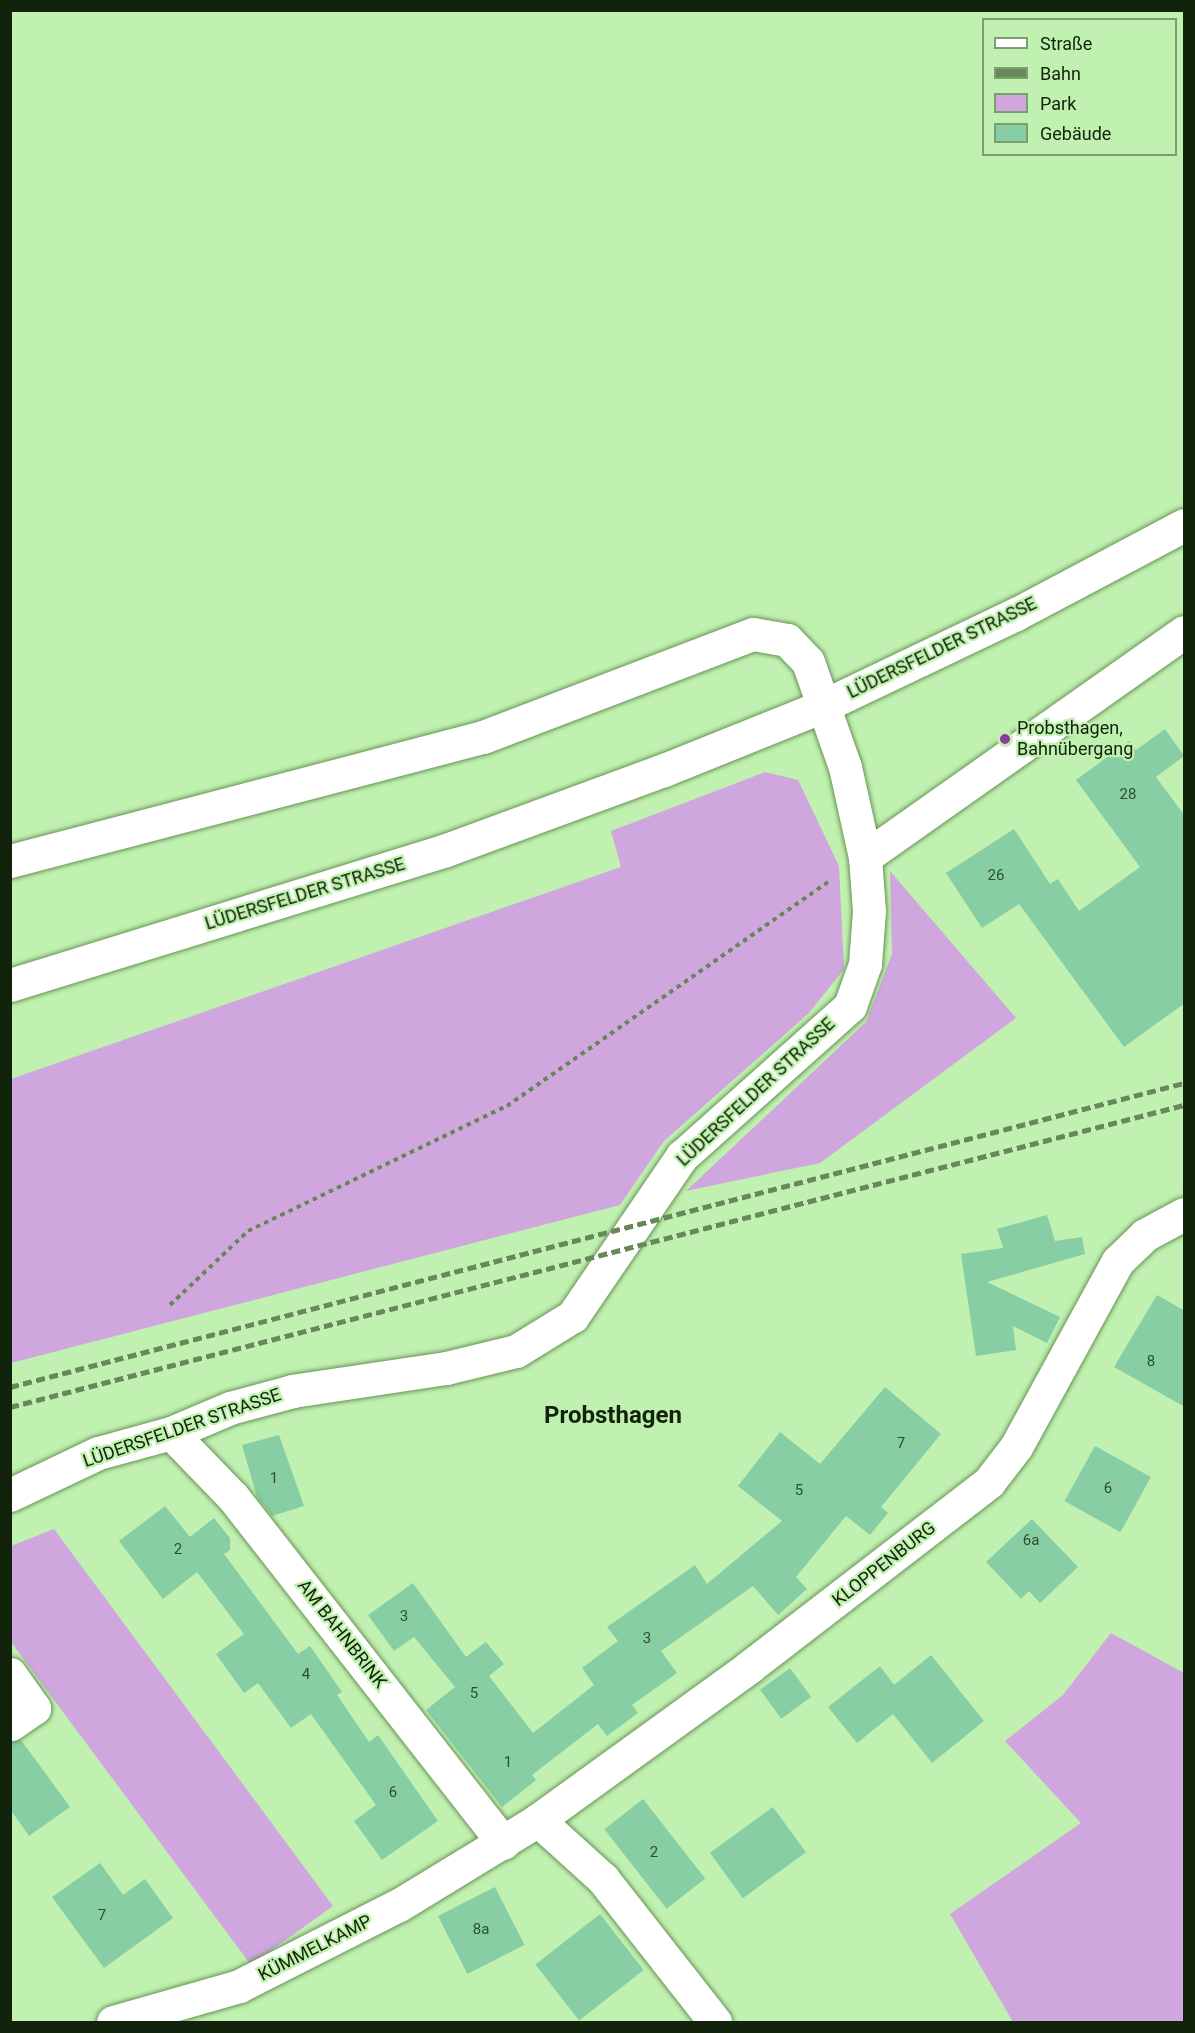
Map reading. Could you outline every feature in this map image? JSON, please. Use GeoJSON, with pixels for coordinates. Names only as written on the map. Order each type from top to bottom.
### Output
{"type":"FeatureCollection","features":[{"type":"Feature","properties":{"kind":"street","name":"LÜDERSFELDER STRASSE"},"geometry":{"type":"LineString","coordinates":[[10,986],[446,850],[823,706],[1016,614],[1185,525]]}},
{"type":"Feature","properties":{"kind":"street"},"geometry":{"type":"LineString","coordinates":[[865,857],[1185,632]]}},
{"type":"Feature","properties":{"kind":"street","name":"LÜDERSFELDER STRASSE"},"geometry":{"type":"LineString","coordinates":[[10,861],[483,737],[753,634],[787,640],[808,662],[845,767],[865,857],[869,911],[865,964],[850,1006],[681,1156],[573,1316],[516,1351],[446,1368],[293,1391],[231,1408],[171,1433],[98,1453],[10,1495]]}},
{"type":"Feature","properties":{"kind":"street","name":"KLOPPENBURG"},"geometry":{"type":"LineString","coordinates":[[503,1843],[749,1667],[989,1482],[1016,1447],[1118,1261],[1145,1235],[1185,1214]]}},
{"type":"Feature","properties":{"kind":"street","name":"AM BAHNBRINK"},"geometry":{"type":"LineString","coordinates":[[171,1433],[233,1497],[503,1843]]}},
{"type":"Feature","properties":{"kind":"street"},"geometry":{"type":"LineString","coordinates":[[10,1674],[34,1708],[10,1724]]}},
{"type":"Feature","properties":{"kind":"street"},"geometry":{"type":"LineString","coordinates":[[538,1820],[603,1879],[715,2022]]}},
{"type":"Feature","properties":{"kind":"street","name":"KÜMMELKAMP"},"geometry":{"type":"LineString","coordinates":[[114,2022],[239,1986],[399,1905],[503,1843]]}},
{"type":"Feature","properties":{"kind":"path"},"geometry":{"type":"LineString","coordinates":[[170,1305],[248,1231],[507,1106],[865,857]]}},
{"type":"Feature","properties":{"kind":"green space"},"geometry":{"type":"Polygon","coordinates":[[[765,772],[798,780],[839,866],[844,969],[809,1013],[664,1141],[620,1205],[11,1363],[11,1079],[621,867],[611,831],[765,772]]]}},
{"type":"Feature","properties":{"kind":"green space"},"geometry":{"type":"Polygon","coordinates":[[[890,871],[1016,1018],[820,1163],[686,1191],[866,1022],[892,954],[890,871]]]}},
{"type":"Feature","properties":{"kind":"green space"},"geometry":{"type":"Polygon","coordinates":[[[54,1529],[333,1906],[251,1965],[11,1642],[11,1546],[54,1529]]]}},
{"type":"Feature","properties":{"kind":"green space"},"geometry":{"type":"Polygon","coordinates":[[[1111,1633],[1184,1673],[1184,2022],[1013,2022],[950,1914],[1081,1823],[1005,1741],[1063,1695],[1111,1633]]]}},
{"type":"Feature","properties":{"kind":"building"},"geometry":{"type":"Polygon","coordinates":[[[1165,729],[1184,756],[1156,777],[1185,816],[1185,1003],[1124,1047],[1019,904],[982,928],[946,873],[1014,829],[1050,884],[1058,879],[1079,911],[1140,867],[1076,780],[1129,741],[1136,750],[1165,729]]]}},
{"type":"Feature","properties":{"kind":"building"},"geometry":{"type":"Polygon","coordinates":[[[1047,1215],[1055,1241],[1082,1237],[1085,1254],[987,1282],[1060,1317],[1047,1343],[1013,1326],[1016,1350],[976,1356],[961,1254],[1003,1248],[997,1229],[1047,1215]]]}},
{"type":"Feature","properties":{"kind":"building"},"geometry":{"type":"Polygon","coordinates":[[[1157,1295],[1185,1311],[1185,1407],[1114,1367],[1157,1295]]]}},
{"type":"Feature","properties":{"kind":"building"},"geometry":{"type":"Polygon","coordinates":[[[885,1387],[941,1434],[881,1507],[888,1513],[870,1535],[846,1516],[796,1577],[807,1589],[778,1615],[753,1586],[661,1651],[677,1673],[632,1705],[638,1713],[607,1736],[598,1724],[532,1775],[536,1780],[502,1807],[426,1710],[455,1687],[414,1637],[394,1651],[368,1615],[413,1583],[466,1657],[486,1642],[504,1664],[489,1676],[533,1733],[594,1685],[582,1668],[618,1641],[607,1627],[695,1565],[707,1584],[782,1521],[738,1486],[780,1432],[820,1464],[885,1387]]]}},
{"type":"Feature","properties":{"kind":"building"},"geometry":{"type":"Polygon","coordinates":[[[279,1435],[304,1506],[272,1516],[257,1497],[242,1445],[279,1435]]]}},
{"type":"Feature","properties":{"kind":"building"},"geometry":{"type":"Polygon","coordinates":[[[1095,1446],[1151,1477],[1120,1532],[1064,1501],[1095,1446]]]}},
{"type":"Feature","properties":{"kind":"building"},"geometry":{"type":"Polygon","coordinates":[[[165,1506],[190,1537],[214,1518],[230,1538],[230,1550],[224,1554],[298,1654],[310,1646],[342,1692],[337,1695],[369,1742],[378,1735],[438,1821],[382,1860],[354,1821],[376,1805],[311,1714],[291,1728],[258,1683],[244,1693],[216,1654],[244,1634],[197,1572],[163,1599],[119,1541],[165,1506]]]}},
{"type":"Feature","properties":{"kind":"building"},"geometry":{"type":"Polygon","coordinates":[[[1032,1519],[1078,1567],[1040,1603],[1029,1591],[1021,1599],[986,1562],[1032,1519]]]}},
{"type":"Feature","properties":{"kind":"building"},"geometry":{"type":"Polygon","coordinates":[[[931,1655],[984,1721],[932,1763],[893,1714],[857,1743],[828,1707],[880,1666],[894,1685],[931,1655]]]}},
{"type":"Feature","properties":{"kind":"building"},"geometry":{"type":"Polygon","coordinates":[[[790,1668],[811,1697],[781,1719],[760,1690],[790,1668]]]}},
{"type":"Feature","properties":{"kind":"building"},"geometry":{"type":"Polygon","coordinates":[[[21,1740],[70,1807],[29,1836],[10,1809],[10,1742],[21,1740]]]}},
{"type":"Feature","properties":{"kind":"building"},"geometry":{"type":"Polygon","coordinates":[[[643,1799],[705,1879],[667,1909],[604,1829],[643,1799]]]}},
{"type":"Feature","properties":{"kind":"building"},"geometry":{"type":"Polygon","coordinates":[[[773,1807],[806,1852],[743,1898],[710,1853],[773,1807]]]}},
{"type":"Feature","properties":{"kind":"building"},"geometry":{"type":"Polygon","coordinates":[[[100,1863],[123,1895],[145,1879],[173,1918],[104,1968],[52,1897],[100,1863]]]}},
{"type":"Feature","properties":{"kind":"building"},"geometry":{"type":"Polygon","coordinates":[[[495,1887],[525,1945],[467,1974],[438,1916],[495,1887]]]}},
{"type":"Feature","properties":{"kind":"building"},"geometry":{"type":"Polygon","coordinates":[[[600,1914],[644,1970],[579,2020],[535,1964],[600,1914]]]}},
{"type":"Feature","properties":{"kind":"railway"},"geometry":{"type":"LineString","coordinates":[[10,1387],[1184,1083]]}},
{"type":"Feature","properties":{"kind":"railway"},"geometry":{"type":"LineString","coordinates":[[10,1407],[1184,1105]]}},
{"type":"Feature","properties":{"kind":"place","name":"Probsthagen, Bahnübergang"},"geometry":{"type":"Point","coordinates":[1005,739]}},
{"type":"Feature","properties":{"kind":"district","name":"Probsthagen"},"geometry":{"type":"Point","coordinates":[613,1416]}}]}
